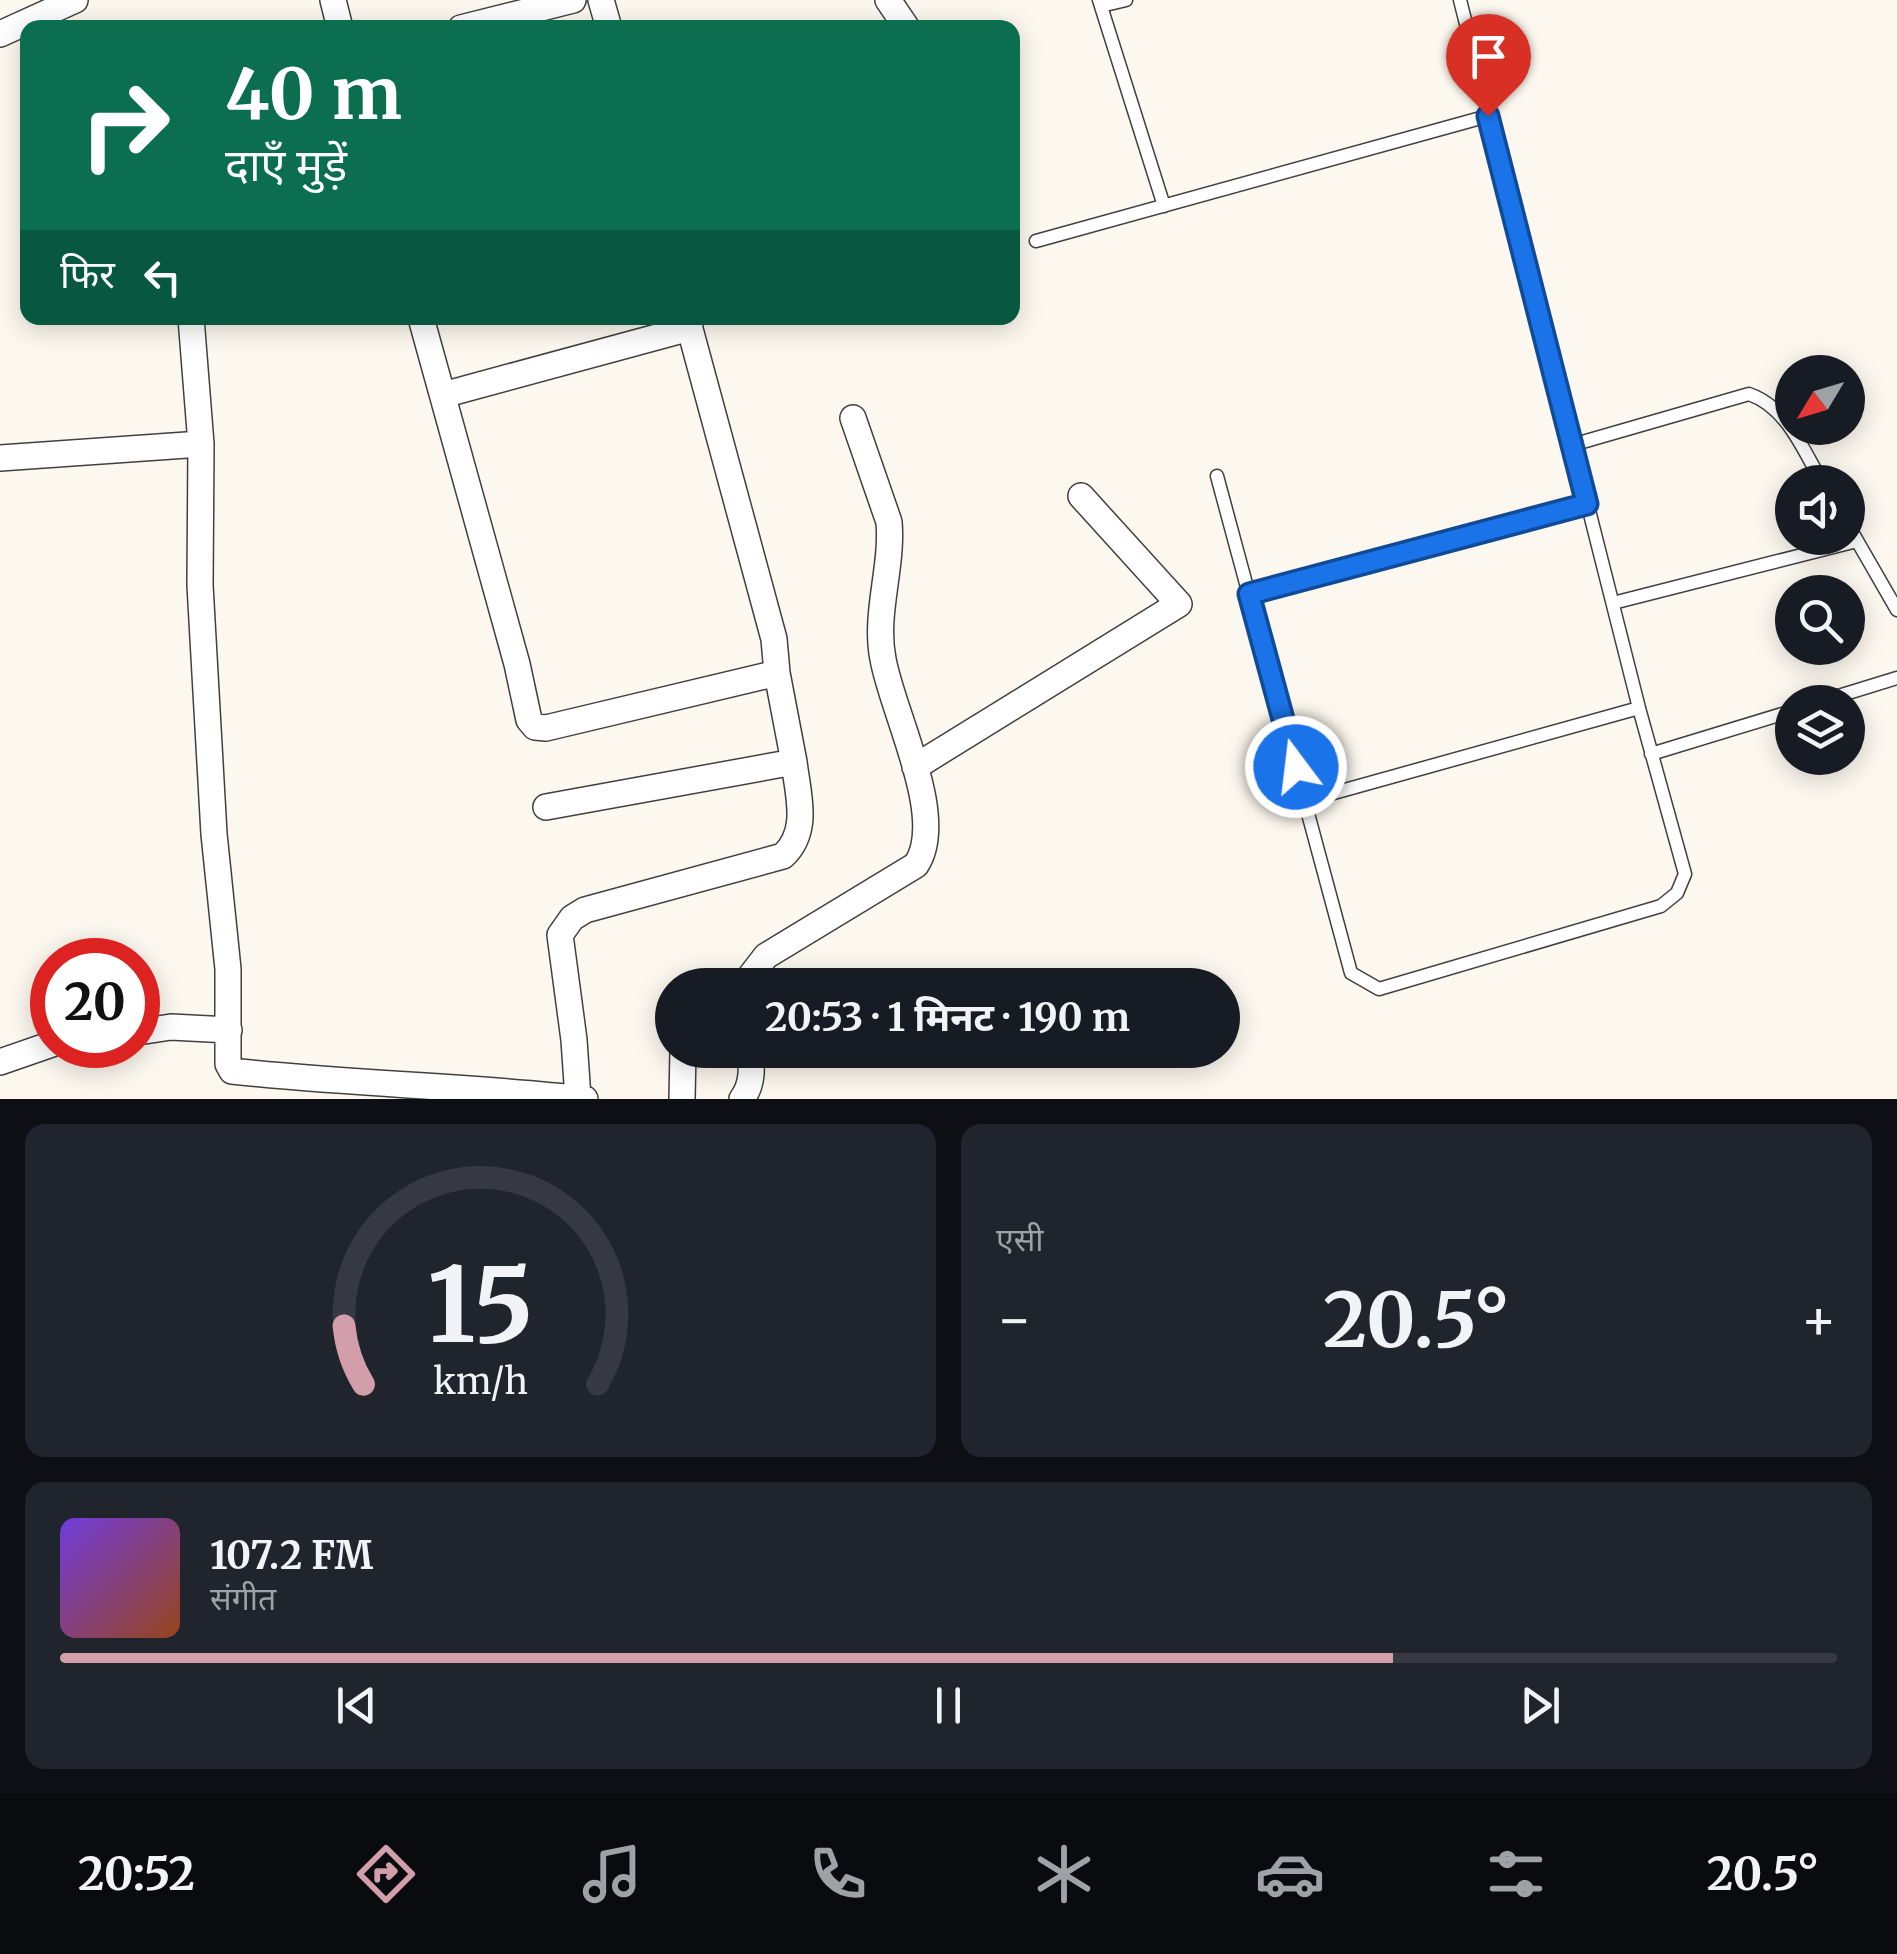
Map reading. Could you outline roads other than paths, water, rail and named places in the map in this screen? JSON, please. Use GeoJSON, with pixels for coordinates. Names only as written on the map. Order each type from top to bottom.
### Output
{"type":"FeatureCollection","features":[{"type":"Feature","properties":{"kind":"street"},"geometry":{"type":"LineString","coordinates":[[31,20],[75,0]]}},
{"type":"Feature","properties":{"kind":"street"},"geometry":{"type":"LineString","coordinates":[[493,20],[573,0]]}},
{"type":"Feature","properties":{"kind":"street"},"geometry":{"type":"LineString","coordinates":[[192,325],[201,444],[200,585],[214,834],[228,969],[227,1054],[232,1071],[325,1089],[475,1087],[585,1099]]}},
{"type":"Feature","properties":{"kind":"street"},"geometry":{"type":"LineString","coordinates":[[423,325],[529,720],[536,727],[546,728],[777,673]]}},
{"type":"Feature","properties":{"kind":"street"},"geometry":{"type":"LineString","coordinates":[[443,395],[682,325]]}},
{"type":"Feature","properties":{"kind":"street"},"geometry":{"type":"LineString","coordinates":[[578,1098],[560,935],[572,918],[585,910],[784,856],[795,845],[801,826],[774,639],[690,325]]}},
{"type":"Feature","properties":{"kind":"street"},"geometry":{"type":"LineString","coordinates":[[757,968],[766,956],[916,866],[925,851],[923,808],[915,767],[881,648],[889,522],[852,418]]}},
{"type":"Feature","properties":{"kind":"street"},"geometry":{"type":"LineString","coordinates":[[0,458],[201,444]]}},
{"type":"Feature","properties":{"kind":"street"},"geometry":{"type":"LineString","coordinates":[[915,767],[1180,604],[1081,496]]}},
{"type":"Feature","properties":{"kind":"street"},"geometry":{"type":"LineString","coordinates":[[546,806],[794,762]]}},
{"type":"Feature","properties":{"kind":"street"},"geometry":{"type":"LineString","coordinates":[[160,1029],[229,1030]]}},
{"type":"Feature","properties":{"kind":"street"},"geometry":{"type":"LineString","coordinates":[[0,1062],[30,1052]]}},
{"type":"Feature","properties":{"kind":"street"},"geometry":{"type":"LineString","coordinates":[[682,1068],[682,1099]]}},
{"type":"Feature","properties":{"kind":"street"},"geometry":{"type":"LineString","coordinates":[[742,1099],[748,1090],[752,1068]]}},
{"type":"Feature","properties":{"kind":"lane"},"geometry":{"type":"LineString","coordinates":[[1126,0],[1100,3],[1164,206]]}},
{"type":"Feature","properties":{"kind":"lane"},"geometry":{"type":"LineString","coordinates":[[1217,476],[1352,973],[1379,988],[1662,906],[1677,893],[1685,874],[1460,0]]}},
{"type":"Feature","properties":{"kind":"lane"},"geometry":{"type":"LineString","coordinates":[[1036,241],[1488,116]]}},
{"type":"Feature","properties":{"kind":"lane"},"geometry":{"type":"LineString","coordinates":[[1572,445],[1750,394],[1768,400],[1784,417],[1812,465]]}},
{"type":"Feature","properties":{"kind":"lane"},"geometry":{"type":"LineString","coordinates":[[1249,594],[1587,504]]}},
{"type":"Feature","properties":{"kind":"lane"},"geometry":{"type":"LineString","coordinates":[[1613,604],[1803,555]]}},
{"type":"Feature","properties":{"kind":"lane"},"geometry":{"type":"LineString","coordinates":[[1865,555],[1897,610]]}},
{"type":"Feature","properties":{"kind":"lane"},"geometry":{"type":"LineString","coordinates":[[1865,688],[1897,678]]}},
{"type":"Feature","properties":{"kind":"lane"},"geometry":{"type":"LineString","coordinates":[[1305,801],[1640,708]]}},
{"type":"Feature","properties":{"kind":"lane"},"geometry":{"type":"LineString","coordinates":[[1652,754],[1775,715]]}}]}
